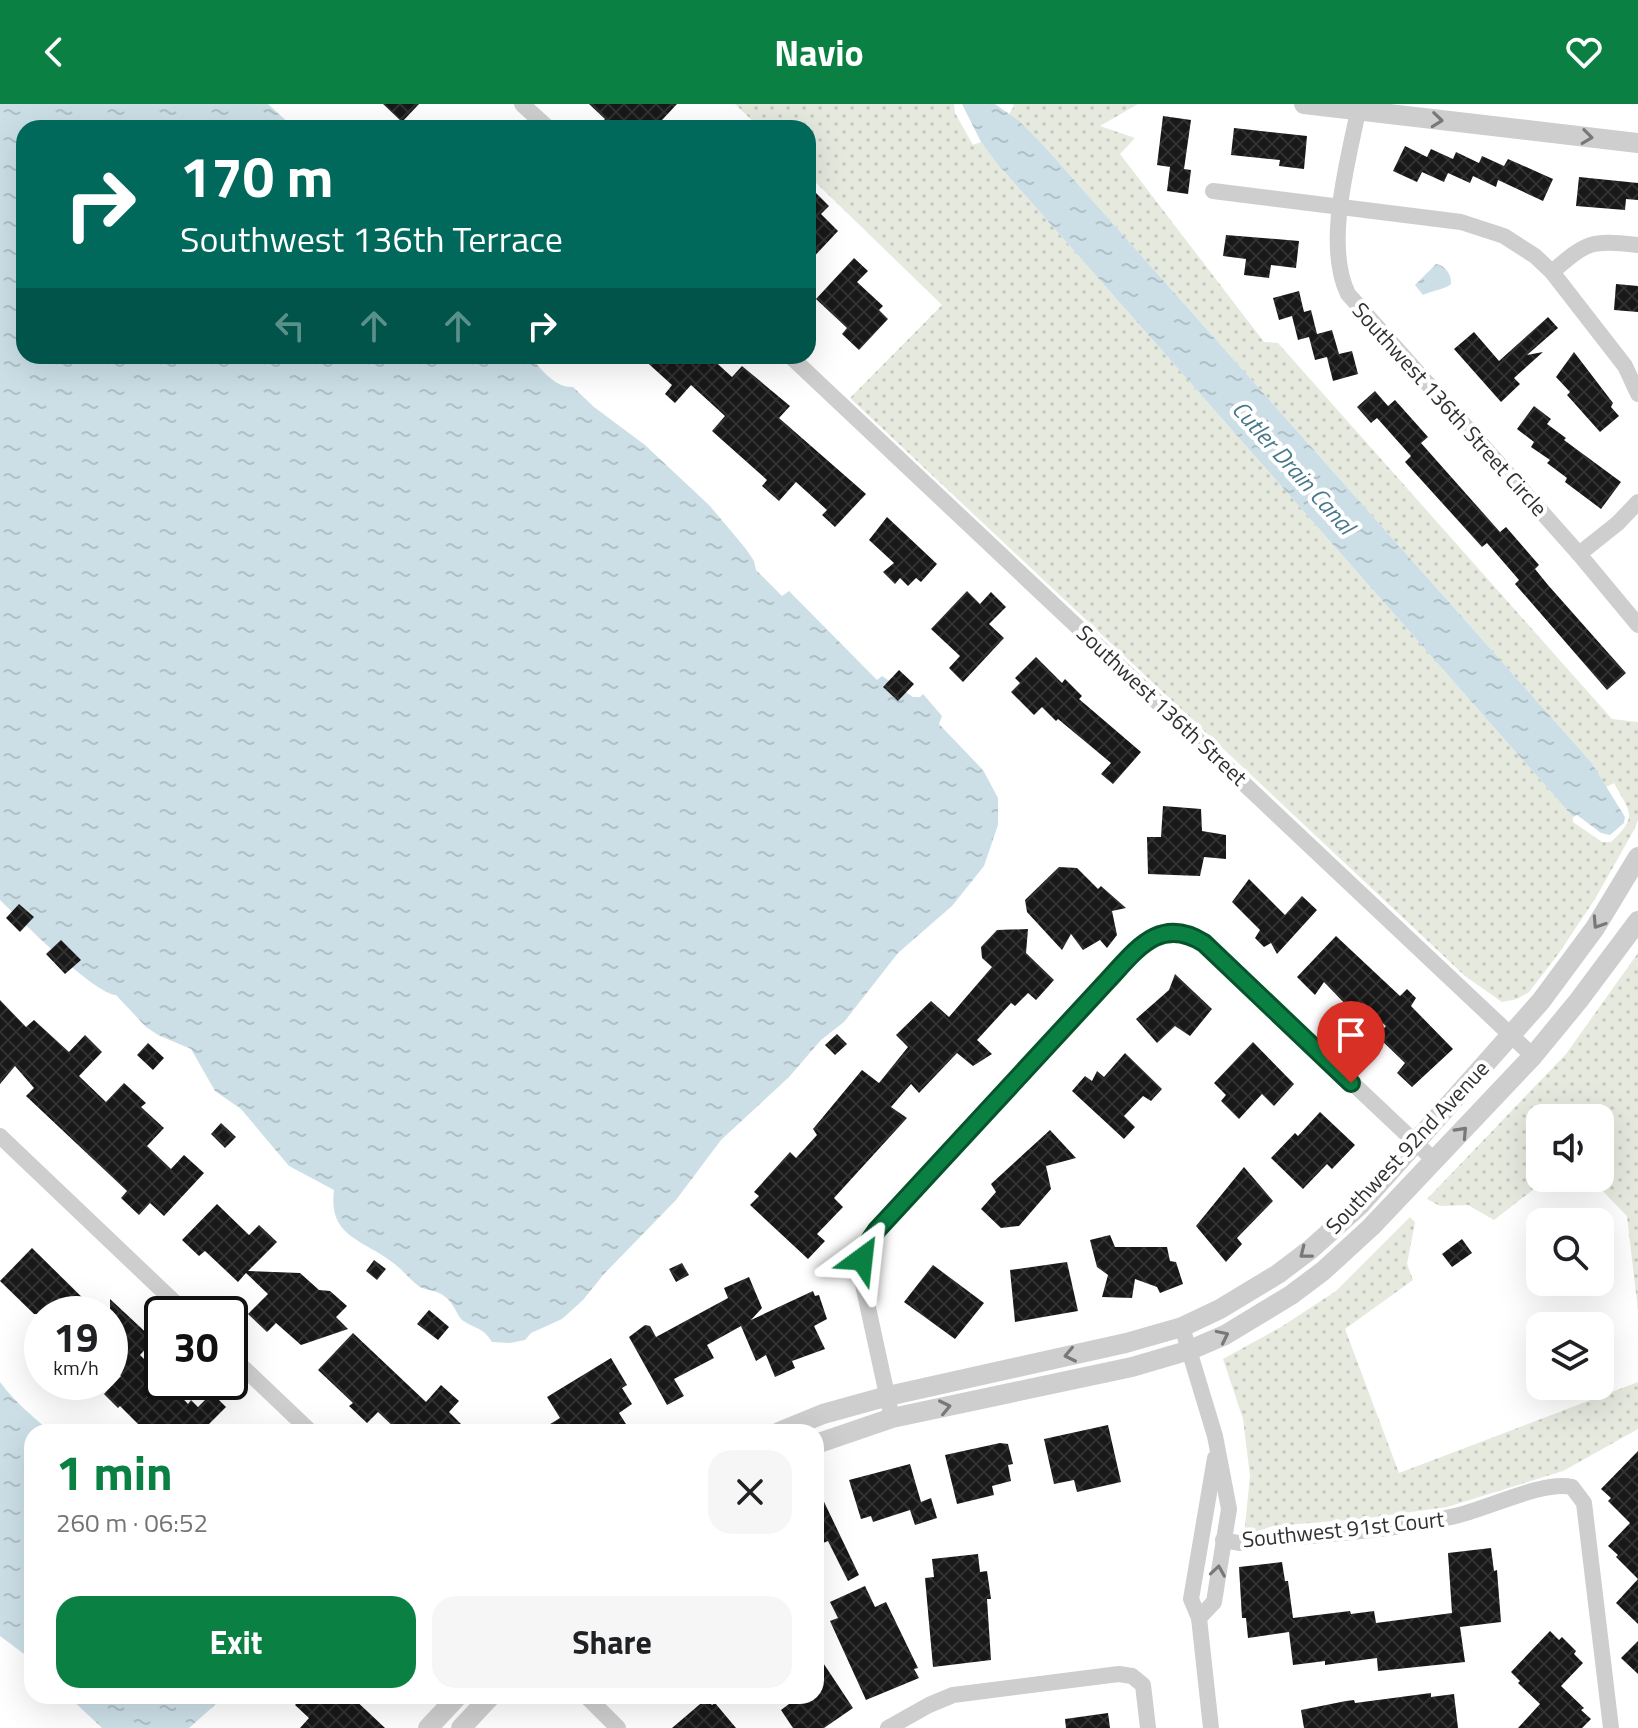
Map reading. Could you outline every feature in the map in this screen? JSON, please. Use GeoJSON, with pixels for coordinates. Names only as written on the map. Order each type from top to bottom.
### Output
{"type":"FeatureCollection","features":[{"type":"Feature","properties":{"kind":"street"},"geometry":{"type":"LineString","coordinates":[[522,104],[539,120]]}},
{"type":"Feature","properties":{"kind":"street"},"geometry":{"type":"LineString","coordinates":[[1304,104],[1638,143]]}},
{"type":"Feature","properties":{"kind":"street","name":"Southwest 136th Street Circle"},"geometry":{"type":"LineString","coordinates":[[1358,111],[1340,208],[1339,271],[1348,294],[1579,554],[1638,625]]}},
{"type":"Feature","properties":{"kind":"street"},"geometry":{"type":"LineString","coordinates":[[1213,191],[1473,225],[1512,241],[1552,272],[1625,366],[1638,394]]}},
{"type":"Feature","properties":{"kind":"street"},"geometry":{"type":"LineString","coordinates":[[1552,272],[1583,246],[1611,242],[1638,245]]}},
{"type":"Feature","properties":{"kind":"street","name":"Southwest 136th Street"},"geometry":{"type":"LineString","coordinates":[[799,364],[1533,1056]]}},
{"type":"Feature","properties":{"kind":"street"},"geometry":{"type":"LineString","coordinates":[[1579,554],[1618,523],[1638,502]]}},
{"type":"Feature","properties":{"kind":"street","name":"Southwest 92nd Avenue"},"geometry":{"type":"LineString","coordinates":[[799,1424],[888,1396],[1126,1343],[1182,1327],[1220,1309],[1278,1274],[1360,1205],[1541,1001],[1579,951],[1638,857]]}},
{"type":"Feature","properties":{"kind":"street","name":"Southwest 92nd Avenue"},"geometry":{"type":"LineString","coordinates":[[824,1441],[892,1418],[1132,1367],[1190,1350],[1238,1328],[1291,1295],[1323,1271],[1371,1227],[1533,1056],[1638,921]]}},
{"type":"Feature","properties":{"kind":"street"},"geometry":{"type":"LineString","coordinates":[[892,1418],[862,1280],[861,1266],[866,1246],[877,1230],[1129,958],[1150,939],[1166,931],[1182,932],[1204,943],[1435,1161]]}},
{"type":"Feature","properties":{"kind":"street"},"geometry":{"type":"LineString","coordinates":[[0,1136],[168,1296]]}},
{"type":"Feature","properties":{"kind":"street"},"geometry":{"type":"LineString","coordinates":[[1182,1327],[1215,1436],[1229,1509],[1214,1602],[1199,1618]]}},
{"type":"Feature","properties":{"kind":"street"},"geometry":{"type":"LineString","coordinates":[[248,1372],[303,1424]]}},
{"type":"Feature","properties":{"kind":"street"},"geometry":{"type":"LineString","coordinates":[[1211,1728],[1199,1618],[1191,1599],[1216,1452]]}},
{"type":"Feature","properties":{"kind":"street","name":"Southwest 91st Court"},"geometry":{"type":"LineString","coordinates":[[1223,1540],[1239,1543],[1414,1524],[1459,1515],[1554,1485],[1572,1487],[1584,1503],[1611,1728]]}},
{"type":"Feature","properties":{"kind":"street"},"geometry":{"type":"LineString","coordinates":[[888,1728],[953,1695],[1119,1674],[1132,1676],[1143,1685],[1148,1728]]}},
{"type":"Feature","properties":{"kind":"street"},"geometry":{"type":"LineString","coordinates":[[428,1728],[450,1704]]}},
{"type":"Feature","properties":{"kind":"street"},"geometry":{"type":"LineString","coordinates":[[461,1728],[484,1704]]}},
{"type":"Feature","properties":{"kind":"street"},"geometry":{"type":"LineString","coordinates":[[594,1704],[618,1728]]}},
{"type":"Feature","properties":{"kind":"shaded area"},"geometry":{"type":"Polygon","coordinates":[[[735,104],[954,104],[955,113],[973,145],[981,142],[1573,817],[1573,822],[1602,842],[1611,842],[1625,826],[1629,814],[1614,783],[1606,787],[1591,762],[1045,147],[1009,114],[1014,106],[1012,104],[1138,104],[1100,126],[1135,138],[1120,154],[1264,342],[1278,343],[1612,719],[1638,722],[1638,820],[1634,830],[1595,899],[1529,992],[1502,1002],[1465,976],[850,398],[942,305],[816,183],[816,120],[752,120],[735,104]]]}},
{"type":"Feature","properties":{"kind":"shaded area"},"geometry":{"type":"Polygon","coordinates":[[[1638,953],[1638,1311],[1627,1216],[1604,1192],[1614,1192],[1614,1104],[1526,1104],[1526,1192],[1530,1192],[1494,1220],[1468,1205],[1440,1206],[1427,1199],[1566,1054],[1638,953]]]}},
{"type":"Feature","properties":{"kind":"shaded area"},"geometry":{"type":"Polygon","coordinates":[[[1410,1217],[1415,1222],[1407,1264],[1413,1280],[1345,1329],[1399,1473],[1591,1400],[1614,1400],[1614,1391],[1638,1382],[1638,1429],[1563,1471],[1447,1507],[1361,1519],[1273,1526],[1244,1536],[1250,1476],[1243,1419],[1223,1359],[1281,1327],[1336,1291],[1410,1217]]]}},
{"type":"Feature","properties":{"kind":"water"},"geometry":{"type":"Polygon","coordinates":[[[0,104],[268,104],[285,120],[16,120],[16,364],[536,364],[554,381],[573,387],[594,407],[645,445],[710,506],[746,549],[756,570],[782,596],[789,591],[877,680],[882,676],[913,697],[923,694],[942,716],[939,724],[983,770],[998,798],[998,825],[984,866],[952,906],[898,953],[844,1022],[821,1040],[789,1077],[721,1140],[676,1200],[583,1300],[562,1319],[531,1333],[525,1340],[510,1343],[492,1342],[481,1330],[462,1320],[444,1296],[420,1287],[392,1262],[350,1235],[336,1218],[334,1190],[289,1166],[241,1109],[215,1091],[191,1049],[146,1027],[116,995],[75,970],[0,900],[0,104]]]}},
{"type":"Feature","properties":{"kind":"water","name":"Cutler Drain Canal"},"geometry":{"type":"Polygon","coordinates":[[[962,104],[995,104],[1019,121],[1045,147],[1591,762],[1625,817],[1624,823],[1610,835],[1601,833],[1577,815],[1573,817],[994,160],[962,104]]]}},
{"type":"Feature","properties":{"kind":"water"},"geometry":{"type":"Polygon","coordinates":[[[1436,264],[1447,271],[1451,284],[1423,295],[1415,285],[1436,264]]]}},
{"type":"Feature","properties":{"kind":"water"},"geometry":{"type":"Polygon","coordinates":[[[0,1382],[42,1424],[24,1424],[24,1654],[0,1636],[0,1382]]]}},
{"type":"Feature","properties":{"kind":"water"},"geometry":{"type":"Polygon","coordinates":[[[76,1704],[216,1704],[189,1728],[102,1728],[76,1704]]]}},
{"type":"Feature","properties":{"kind":"building"},"geometry":{"type":"Polygon","coordinates":[[[383,104],[419,104],[404,120],[400,120],[383,104]]]}},
{"type":"Feature","properties":{"kind":"building"},"geometry":{"type":"Polygon","coordinates":[[[589,104],[677,104],[662,120],[605,119],[589,104]]]}},
{"type":"Feature","properties":{"kind":"building"},"geometry":{"type":"Polygon","coordinates":[[[1163,116],[1191,120],[1184,169],[1191,170],[1188,194],[1167,191],[1170,167],[1157,165],[1163,116]]]}},
{"type":"Feature","properties":{"kind":"building"},"geometry":{"type":"Polygon","coordinates":[[[1234,128],[1307,136],[1304,169],[1279,166],[1280,160],[1231,155],[1234,128]]]}},
{"type":"Feature","properties":{"kind":"building"},"geometry":{"type":"Polygon","coordinates":[[[1405,146],[1427,157],[1431,149],[1453,159],[1456,152],[1479,163],[1482,156],[1504,166],[1508,159],[1553,179],[1543,201],[1498,180],[1496,187],[1473,176],[1470,183],[1448,173],[1444,182],[1422,172],[1417,182],[1393,171],[1405,146]]]}},
{"type":"Feature","properties":{"kind":"building"},"geometry":{"type":"Polygon","coordinates":[[[1579,177],[1638,183],[1638,200],[1626,199],[1625,210],[1576,206],[1579,177]]]}},
{"type":"Feature","properties":{"kind":"building"},"geometry":{"type":"Polygon","coordinates":[[[816,193],[829,206],[821,214],[838,231],[816,254],[816,193]]]}},
{"type":"Feature","properties":{"kind":"building"},"geometry":{"type":"Polygon","coordinates":[[[1226,235],[1299,241],[1296,268],[1271,265],[1269,278],[1244,275],[1246,259],[1223,256],[1226,235]]]}},
{"type":"Feature","properties":{"kind":"building"},"geometry":{"type":"Polygon","coordinates":[[[854,258],[868,271],[857,282],[883,306],[879,310],[888,319],[859,350],[842,334],[847,328],[816,299],[854,258]]]}},
{"type":"Feature","properties":{"kind":"building"},"geometry":{"type":"Polygon","coordinates":[[[1616,284],[1638,286],[1638,312],[1614,310],[1616,284]]]}},
{"type":"Feature","properties":{"kind":"building"},"geometry":{"type":"Polygon","coordinates":[[[1299,291],[1304,312],[1311,310],[1317,334],[1332,330],[1339,354],[1352,351],[1358,374],[1333,381],[1327,357],[1315,360],[1309,337],[1298,340],[1292,316],[1279,320],[1273,298],[1299,291]]]}},
{"type":"Feature","properties":{"kind":"building"},"geometry":{"type":"Polygon","coordinates":[[[1548,317],[1558,328],[1527,355],[1543,352],[1514,378],[1520,384],[1501,402],[1454,349],[1474,332],[1499,361],[1548,317]]]}},
{"type":"Feature","properties":{"kind":"building"},"geometry":{"type":"Polygon","coordinates":[[[1574,352],[1613,403],[1611,407],[1619,416],[1600,432],[1567,395],[1570,392],[1556,377],[1574,352]]]}},
{"type":"Feature","properties":{"kind":"building"},"geometry":{"type":"Polygon","coordinates":[[[649,364],[718,364],[732,377],[742,366],[790,406],[779,418],[866,494],[835,527],[822,515],[827,510],[796,482],[779,501],[762,486],[767,480],[712,431],[725,416],[691,385],[675,403],[665,394],[672,385],[649,364]]]}},
{"type":"Feature","properties":{"kind":"building"},"geometry":{"type":"Polygon","coordinates":[[[1375,391],[1388,406],[1395,400],[1428,437],[1421,443],[1500,532],[1506,527],[1539,565],[1535,569],[1548,585],[1626,673],[1607,690],[1515,584],[1519,580],[1487,543],[1482,547],[1405,462],[1411,456],[1377,418],[1371,423],[1357,407],[1375,391]]]}},
{"type":"Feature","properties":{"kind":"building"},"geometry":{"type":"Polygon","coordinates":[[[1534,406],[1551,419],[1547,424],[1566,438],[1564,440],[1621,482],[1601,509],[1565,482],[1567,478],[1547,463],[1550,460],[1531,447],[1534,442],[1517,429],[1534,406]]]}},
{"type":"Feature","properties":{"kind":"building"},"geometry":{"type":"Polygon","coordinates":[[[887,517],[937,564],[921,582],[916,578],[908,586],[900,578],[895,584],[883,572],[894,563],[869,540],[887,517]]]}},
{"type":"Feature","properties":{"kind":"building"},"geometry":{"type":"Polygon","coordinates":[[[967,591],[980,604],[991,592],[1006,607],[989,624],[1004,638],[963,682],[949,668],[960,656],[931,629],[967,591]]]}},
{"type":"Feature","properties":{"kind":"building"},"geometry":{"type":"Polygon","coordinates":[[[1036,657],[1062,683],[1065,679],[1082,696],[1079,699],[1141,752],[1113,784],[1101,774],[1111,763],[1042,707],[1034,715],[1011,692],[1020,683],[1015,678],[1036,657]]]}},
{"type":"Feature","properties":{"kind":"building"},"geometry":{"type":"Polygon","coordinates":[[[899,670],[914,684],[898,701],[883,687],[899,670]]]}},
{"type":"Feature","properties":{"kind":"building"},"geometry":{"type":"Polygon","coordinates":[[[1163,806],[1201,809],[1202,831],[1226,835],[1226,859],[1204,857],[1200,876],[1148,874],[1147,837],[1161,837],[1163,806]]]}},
{"type":"Feature","properties":{"kind":"building"},"geometry":{"type":"Polygon","coordinates":[[[1059,867],[1077,868],[1098,889],[1101,886],[1126,908],[1112,911],[1117,935],[1107,948],[1100,940],[1083,950],[1071,934],[1062,950],[1027,912],[1025,900],[1059,867]]]}},
{"type":"Feature","properties":{"kind":"building"},"geometry":{"type":"Polygon","coordinates":[[[1249,879],[1285,915],[1302,896],[1317,910],[1277,954],[1271,943],[1264,947],[1255,938],[1260,930],[1232,902],[1249,879]]]}},
{"type":"Feature","properties":{"kind":"building"},"geometry":{"type":"Polygon","coordinates":[[[19,904],[34,917],[20,932],[6,918],[19,904]]]}},
{"type":"Feature","properties":{"kind":"building"},"geometry":{"type":"Polygon","coordinates":[[[1028,929],[1026,953],[1054,980],[1036,1000],[1028,993],[1015,1006],[1011,1003],[977,1040],[992,1054],[973,1066],[957,1053],[919,1093],[911,1084],[891,1107],[907,1118],[834,1198],[843,1207],[817,1234],[825,1241],[808,1259],[750,1205],[759,1196],[754,1192],[790,1152],[796,1158],[817,1135],[813,1129],[862,1070],[879,1083],[908,1047],[896,1035],[931,1001],[949,1017],[992,967],[982,958],[981,947],[997,930],[1028,929]]]}},
{"type":"Feature","properties":{"kind":"building"},"geometry":{"type":"Polygon","coordinates":[[[1336,936],[1400,996],[1407,989],[1416,998],[1411,1006],[1453,1049],[1412,1087],[1397,1073],[1405,1063],[1377,1036],[1386,1026],[1359,1003],[1352,1011],[1324,982],[1315,995],[1297,977],[1336,936]]]}},
{"type":"Feature","properties":{"kind":"building"},"geometry":{"type":"Polygon","coordinates":[[[61,940],[81,960],[65,974],[46,954],[61,940]]]}},
{"type":"Feature","properties":{"kind":"building"},"geometry":{"type":"Polygon","coordinates":[[[1175,974],[1212,1009],[1190,1036],[1175,1026],[1157,1043],[1136,1019],[1169,990],[1175,974]]]}},
{"type":"Feature","properties":{"kind":"building"},"geometry":{"type":"Polygon","coordinates":[[[0,1000],[26,1027],[34,1020],[69,1052],[85,1035],[102,1052],[79,1076],[106,1102],[124,1083],[146,1103],[141,1107],[164,1128],[147,1146],[171,1169],[184,1155],[204,1173],[164,1216],[150,1203],[139,1215],[121,1198],[127,1191],[26,1096],[34,1088],[15,1066],[0,1084],[0,1000]]]}},
{"type":"Feature","properties":{"kind":"building"},"geometry":{"type":"Polygon","coordinates":[[[837,1034],[847,1044],[835,1055],[825,1045],[837,1034]]]}},
{"type":"Feature","properties":{"kind":"building"},"geometry":{"type":"Polygon","coordinates":[[[1253,1042],[1294,1084],[1274,1106],[1262,1094],[1239,1119],[1221,1101],[1226,1095],[1214,1083],[1253,1042]]]}},
{"type":"Feature","properties":{"kind":"building"},"geometry":{"type":"Polygon","coordinates":[[[148,1043],[164,1058],[153,1070],[137,1055],[148,1043]]]}},
{"type":"Feature","properties":{"kind":"building"},"geometry":{"type":"Polygon","coordinates":[[[1125,1053],[1162,1089],[1151,1101],[1143,1096],[1124,1116],[1135,1127],[1124,1139],[1072,1091],[1085,1076],[1092,1081],[1097,1071],[1104,1077],[1125,1053]]]}},
{"type":"Feature","properties":{"kind":"building"},"geometry":{"type":"Polygon","coordinates":[[[1320,1112],[1355,1145],[1332,1169],[1327,1164],[1303,1189],[1271,1158],[1295,1133],[1298,1136],[1320,1112]]]}},
{"type":"Feature","properties":{"kind":"building"},"geometry":{"type":"Polygon","coordinates":[[[221,1123],[236,1137],[225,1148],[211,1134],[221,1123]]]}},
{"type":"Feature","properties":{"kind":"building"},"geometry":{"type":"Polygon","coordinates":[[[1050,1130],[1076,1158],[1046,1166],[1051,1189],[1019,1226],[1001,1228],[981,1209],[996,1192],[991,1184],[1050,1130]]]}},
{"type":"Feature","properties":{"kind":"building"},"geometry":{"type":"Polygon","coordinates":[[[1244,1167],[1273,1201],[1237,1238],[1242,1244],[1226,1262],[1196,1226],[1244,1167]]]}},
{"type":"Feature","properties":{"kind":"building"},"geometry":{"type":"Polygon","coordinates":[[[217,1204],[249,1235],[259,1225],[277,1242],[248,1271],[300,1273],[319,1290],[330,1291],[347,1306],[336,1317],[348,1329],[301,1345],[276,1323],[267,1332],[248,1314],[268,1294],[246,1273],[238,1282],[205,1251],[199,1256],[182,1240],[217,1204]]]}},
{"type":"Feature","properties":{"kind":"building"},"geometry":{"type":"Polygon","coordinates":[[[1110,1235],[1115,1247],[1167,1247],[1170,1261],[1176,1262],[1183,1284],[1160,1293],[1157,1287],[1135,1279],[1132,1298],[1102,1297],[1108,1275],[1097,1267],[1090,1240],[1110,1235]]]}},
{"type":"Feature","properties":{"kind":"building"},"geometry":{"type":"Polygon","coordinates":[[[1462,1239],[1472,1253],[1452,1267],[1442,1254],[1462,1239]]]}},
{"type":"Feature","properties":{"kind":"building"},"geometry":{"type":"Polygon","coordinates":[[[32,1248],[81,1296],[24,1296],[24,1304],[0,1281],[32,1248]]]}},
{"type":"Feature","properties":{"kind":"building"},"geometry":{"type":"Polygon","coordinates":[[[374,1260],[386,1269],[377,1280],[366,1271],[374,1260]]]}},
{"type":"Feature","properties":{"kind":"building"},"geometry":{"type":"Polygon","coordinates":[[[1067,1262],[1078,1311],[1015,1322],[1010,1270],[1067,1262]]]}},
{"type":"Feature","properties":{"kind":"building"},"geometry":{"type":"Polygon","coordinates":[[[682,1263],[689,1275],[676,1282],[669,1269],[682,1263]]]}},
{"type":"Feature","properties":{"kind":"building"},"geometry":{"type":"Polygon","coordinates":[[[933,1265],[984,1303],[955,1339],[904,1302],[933,1265]]]}},
{"type":"Feature","properties":{"kind":"building"},"geometry":{"type":"Polygon","coordinates":[[[749,1277],[762,1308],[751,1320],[813,1291],[815,1296],[819,1295],[827,1319],[814,1326],[825,1349],[792,1361],[795,1368],[775,1377],[766,1355],[756,1361],[741,1326],[707,1345],[714,1358],[674,1379],[684,1396],[667,1405],[629,1337],[645,1325],[650,1326],[656,1337],[728,1298],[724,1288],[749,1277]]]}},
{"type":"Feature","properties":{"kind":"building"},"geometry":{"type":"Polygon","coordinates":[[[429,1310],[449,1327],[438,1340],[417,1324],[429,1310]]]}},
{"type":"Feature","properties":{"kind":"building"},"geometry":{"type":"Polygon","coordinates":[[[128,1316],[144,1331],[144,1351],[140,1355],[144,1359],[144,1400],[184,1400],[188,1404],[191,1400],[198,1407],[205,1400],[219,1400],[226,1407],[209,1424],[138,1424],[120,1406],[118,1408],[110,1400],[128,1400],[128,1316]]]}},
{"type":"Feature","properties":{"kind":"building"},"geometry":{"type":"Polygon","coordinates":[[[353,1333],[426,1402],[441,1385],[459,1401],[449,1412],[461,1424],[391,1424],[378,1412],[367,1423],[349,1406],[353,1403],[318,1370],[353,1333]]]}},
{"type":"Feature","properties":{"kind":"building"},"geometry":{"type":"Polygon","coordinates":[[[611,1358],[627,1385],[622,1388],[632,1404],[619,1413],[626,1424],[550,1424],[560,1418],[547,1397],[611,1358]]]}},
{"type":"Feature","properties":{"kind":"building"},"geometry":{"type":"Polygon","coordinates":[[[1108,1425],[1121,1482],[1077,1492],[1074,1480],[1054,1484],[1044,1439],[1108,1425]]]}},
{"type":"Feature","properties":{"kind":"building"},"geometry":{"type":"Polygon","coordinates":[[[1008,1444],[1013,1464],[1008,1465],[1011,1481],[992,1486],[994,1495],[957,1504],[945,1455],[1008,1444]]]}},
{"type":"Feature","properties":{"kind":"building"},"geometry":{"type":"Polygon","coordinates":[[[1638,1451],[1638,1579],[1608,1546],[1630,1523],[1608,1501],[1611,1498],[1601,1489],[1638,1451]]]}},
{"type":"Feature","properties":{"kind":"building"},"geometry":{"type":"Polygon","coordinates":[[[910,1464],[921,1502],[931,1498],[937,1518],[915,1525],[910,1510],[873,1522],[871,1516],[861,1519],[849,1480],[910,1464]]]}},
{"type":"Feature","properties":{"kind":"building"},"geometry":{"type":"Polygon","coordinates":[[[824,1502],[859,1575],[848,1581],[828,1541],[824,1543],[824,1502]]]}},
{"type":"Feature","properties":{"kind":"building"},"geometry":{"type":"Polygon","coordinates":[[[1491,1548],[1494,1571],[1497,1570],[1501,1622],[1460,1627],[1465,1662],[1378,1671],[1377,1658],[1325,1665],[1325,1661],[1293,1665],[1289,1632],[1248,1638],[1246,1618],[1242,1618],[1239,1567],[1282,1562],[1293,1618],[1374,1611],[1376,1623],[1452,1613],[1448,1553],[1491,1548]]]}},
{"type":"Feature","properties":{"kind":"building"},"geometry":{"type":"Polygon","coordinates":[[[978,1554],[980,1572],[987,1571],[991,1599],[987,1599],[991,1660],[933,1667],[925,1578],[934,1577],[932,1559],[978,1554]]]}},
{"type":"Feature","properties":{"kind":"building"},"geometry":{"type":"Polygon","coordinates":[[[1638,1579],[1638,1624],[1616,1603],[1638,1579]]]}},
{"type":"Feature","properties":{"kind":"building"},"geometry":{"type":"Polygon","coordinates":[[[865,1586],[875,1607],[886,1602],[918,1668],[914,1669],[919,1678],[866,1700],[830,1621],[838,1618],[830,1602],[865,1586]]]}},
{"type":"Feature","properties":{"kind":"building"},"geometry":{"type":"Polygon","coordinates":[[[1550,1631],[1559,1640],[1562,1637],[1583,1663],[1561,1686],[1591,1719],[1582,1728],[1518,1728],[1540,1704],[1511,1672],[1550,1631]]]}},
{"type":"Feature","properties":{"kind":"building"},"geometry":{"type":"Polygon","coordinates":[[[1638,1641],[1638,1674],[1621,1658],[1638,1641]]]}},
{"type":"Feature","properties":{"kind":"building"},"geometry":{"type":"Polygon","coordinates":[[[824,1664],[853,1708],[824,1728],[793,1728],[781,1710],[789,1704],[824,1704],[824,1664]]]}},
{"type":"Feature","properties":{"kind":"building"},"geometry":{"type":"Polygon","coordinates":[[[1431,1693],[1431,1697],[1454,1694],[1458,1728],[1304,1728],[1301,1710],[1346,1701],[1354,1700],[1355,1703],[1431,1693]]]}},
{"type":"Feature","properties":{"kind":"building"},"geometry":{"type":"Polygon","coordinates":[[[360,1704],[385,1728],[300,1728],[309,1718],[295,1705],[360,1704]]]}},
{"type":"Feature","properties":{"kind":"building"},"geometry":{"type":"Polygon","coordinates":[[[700,1704],[716,1704],[736,1728],[672,1728],[700,1704]]]}},
{"type":"Feature","properties":{"kind":"building"},"geometry":{"type":"Polygon","coordinates":[[[1108,1713],[1110,1728],[1066,1728],[1065,1719],[1108,1713]]]}},
{"type":"Feature","properties":{"kind":"route"},"geometry":{"type":"LineString","coordinates":[[862,1259],[866,1246],[877,1230],[1108,980],[1139,948],[1166,931],[1182,932],[1204,943],[1351,1083]]}}]}
